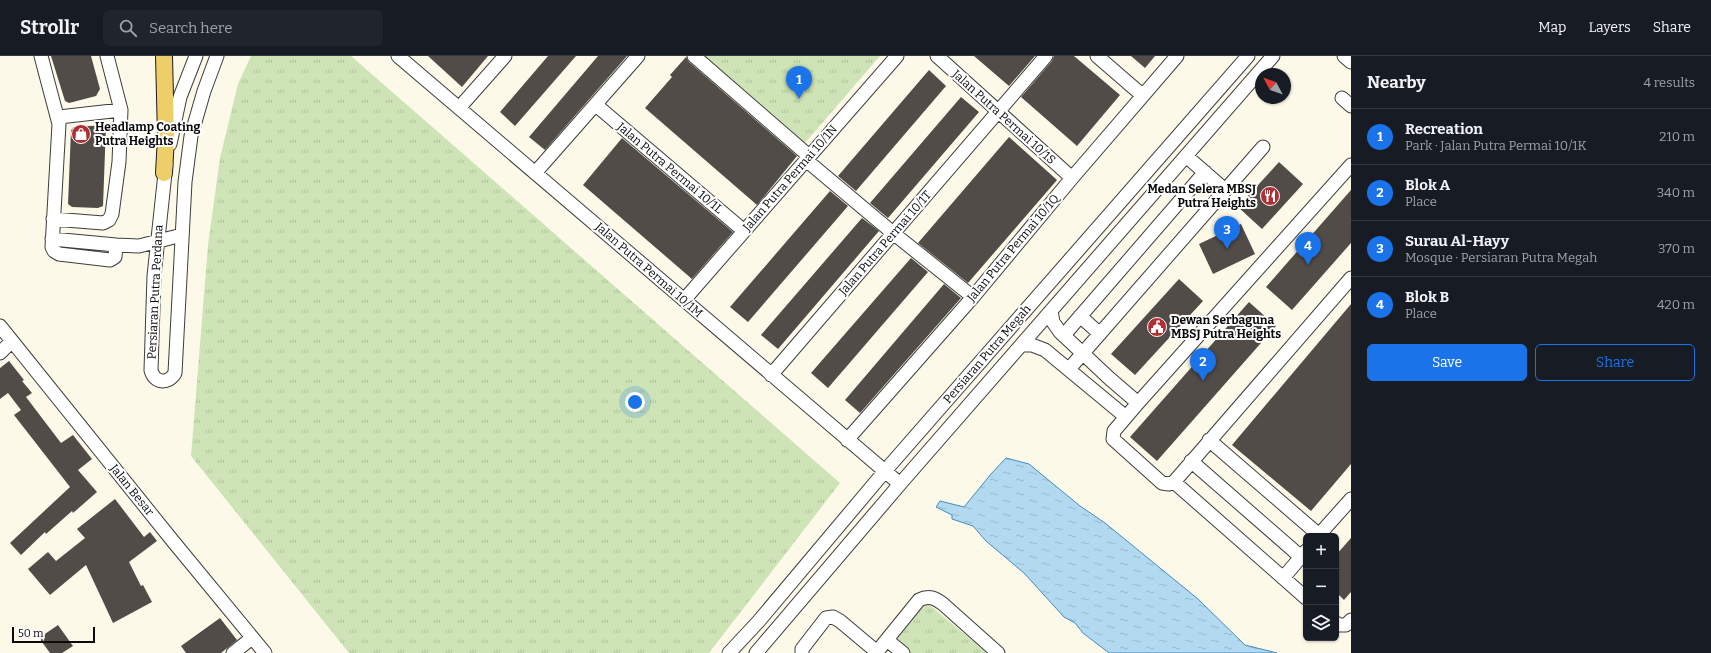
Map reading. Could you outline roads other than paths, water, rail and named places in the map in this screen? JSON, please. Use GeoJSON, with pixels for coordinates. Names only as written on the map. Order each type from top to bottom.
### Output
{"type":"FeatureCollection","features":[{"type":"Feature","properties":{"kind":"main road"},"geometry":{"type":"LineString","coordinates":[[164,56],[166,137],[164,173]]}},
{"type":"Feature","properties":{"kind":"street"},"geometry":{"type":"LineString","coordinates":[[41,56],[59,117],[52,239],[52,247],[54,251],[59,254],[110,260],[115,257],[116,246],[139,246],[157,240],[182,235]]}},
{"type":"Feature","properties":{"kind":"street"},"geometry":{"type":"LineString","coordinates":[[53,218],[103,223],[109,220],[112,214],[119,162],[121,110],[107,56]]}},
{"type":"Feature","properties":{"kind":"street","name":"Persiaran Putra Perdana"},"geometry":{"type":"LineString","coordinates":[[196,56],[180,98],[164,173],[154,276],[151,370],[152,375],[156,379],[162,381],[168,380],[175,373],[185,182],[191,136],[204,91],[217,56]]}},
{"type":"Feature","properties":{"kind":"street","name":"Jalan Putra Permai 10/1M"},"geometry":{"type":"LineString","coordinates":[[398,56],[900,484]]}},
{"type":"Feature","properties":{"kind":"street"},"geometry":{"type":"LineString","coordinates":[[459,108],[505,56]]}},
{"type":"Feature","properties":{"kind":"street"},"geometry":{"type":"LineString","coordinates":[[535,173],[638,56]]}},
{"type":"Feature","properties":{"kind":"street"},"geometry":{"type":"LineString","coordinates":[[694,56],[893,233],[973,297]]}},
{"type":"Feature","properties":{"kind":"street","name":"Jalan Putra Permai 10/1N"},"geometry":{"type":"LineString","coordinates":[[684,300],[897,56]]}},
{"type":"Feature","properties":{"kind":"street","name":"Jalan Putra Permai 10/1S"},"geometry":{"type":"LineString","coordinates":[[937,56],[1072,178]]}},
{"type":"Feature","properties":{"kind":"street","name":"Jalan Putra Permai 10/1T"},"geometry":{"type":"LineString","coordinates":[[771,375],[1046,56]]}},
{"type":"Feature","properties":{"kind":"street"},"geometry":{"type":"LineString","coordinates":[[1097,56],[1142,95]]}},
{"type":"Feature","properties":{"kind":"street","name":"Jalan Putra Permai 10/1Q"},"geometry":{"type":"LineString","coordinates":[[847,440],[973,297],[1142,95],[1177,56]]}},
{"type":"Feature","properties":{"kind":"street","name":"Persiaran Putra Megah"},"geometry":{"type":"LineString","coordinates":[[729,653],[758,622],[885,471],[1248,56]]}},
{"type":"Feature","properties":{"kind":"street","name":"Persiaran Putra Megah"},"geometry":{"type":"LineString","coordinates":[[756,653],[900,484],[1274,56]]}},
{"type":"Feature","properties":{"kind":"street"},"geometry":{"type":"LineString","coordinates":[[1344,56],[1351,62]]}},
{"type":"Feature","properties":{"kind":"street","name":"Jalan Putra Permai 10/1L"},"geometry":{"type":"LineString","coordinates":[[596,105],[744,231]]}},
{"type":"Feature","properties":{"kind":"street"},"geometry":{"type":"LineString","coordinates":[[59,117],[121,110]]}},
{"type":"Feature","properties":{"kind":"street"},"geometry":{"type":"LineString","coordinates":[[1069,369],[1263,147]]}},
{"type":"Feature","properties":{"kind":"street"},"geometry":{"type":"LineString","coordinates":[[1186,156],[1225,190]]}},
{"type":"Feature","properties":{"kind":"street"},"geometry":{"type":"LineString","coordinates":[[1351,165],[1138,403],[1114,431],[1113,439],[1162,483],[1169,484],[1174,482],[1351,278]]}},
{"type":"Feature","properties":{"kind":"street"},"geometry":{"type":"LineString","coordinates":[[1062,334],[1080,316],[1205,172]]}},
{"type":"Feature","properties":{"kind":"street"},"geometry":{"type":"LineString","coordinates":[[1051,311],[1054,322],[1062,334],[1138,403]]}},
{"type":"Feature","properties":{"kind":"street"},"geometry":{"type":"LineString","coordinates":[[1080,316],[1100,334]]}},
{"type":"Feature","properties":{"kind":"street","name":"Jalan Besar"},"geometry":{"type":"LineString","coordinates":[[0,326],[265,653]]}},
{"type":"Feature","properties":{"kind":"street"},"geometry":{"type":"LineString","coordinates":[[0,353],[12,341]]}},
{"type":"Feature","properties":{"kind":"street"},"geometry":{"type":"LineString","coordinates":[[1022,345],[1032,345],[1045,350],[1126,417]]}},
{"type":"Feature","properties":{"kind":"street"},"geometry":{"type":"LineString","coordinates":[[1209,440],[1315,533]]}},
{"type":"Feature","properties":{"kind":"street"},"geometry":{"type":"LineString","coordinates":[[1191,462],[1303,554],[1283,578]]}},
{"type":"Feature","properties":{"kind":"street"},"geometry":{"type":"LineString","coordinates":[[1174,482],[1303,595]]}},
{"type":"Feature","properties":{"kind":"street"},"geometry":{"type":"LineString","coordinates":[[1321,533],[1351,499]]}},
{"type":"Feature","properties":{"kind":"street"},"geometry":{"type":"LineString","coordinates":[[802,653],[802,649],[826,618],[832,617],[840,621],[876,653],[919,600],[925,597],[933,598],[943,604],[998,653]]}},
{"type":"Feature","properties":{"kind":"street"},"geometry":{"type":"LineString","coordinates":[[1339,625],[1346,625],[1351,620]]}},
{"type":"Feature","properties":{"kind":"street"},"geometry":{"type":"LineString","coordinates":[[233,653],[252,638]]}},
{"type":"Feature","properties":{"kind":"street"},"geometry":{"type":"LineString","coordinates":[[886,640],[903,653]]}},
{"type":"Feature","properties":{"kind":"water"},"geometry":{"type":"Polygon","coordinates":[[[1006,458],[1029,464],[1080,506],[1105,523],[1198,599],[1245,645],[1277,653],[1109,653],[1083,633],[1075,623],[1064,617],[1024,573],[986,541],[973,526],[952,519],[952,515],[936,507],[940,501],[964,507],[1006,458]]]}},
{"type":"Feature","properties":{"kind":"place","name":"Recreation"},"geometry":{"type":"Point","coordinates":[799,99]}},
{"type":"Feature","properties":{"kind":"place","name":"Headlamp Coating Putra Heights"},"geometry":{"type":"Point","coordinates":[81,134]}},
{"type":"Feature","properties":{"kind":"place","name":"Medan Selera MBSJ Putra Heights"},"geometry":{"type":"Point","coordinates":[1270,196]}},
{"type":"Feature","properties":{"kind":"place","name":"Surau Al-Hayy"},"geometry":{"type":"Point","coordinates":[1227,249]}},
{"type":"Feature","properties":{"kind":"place","name":"Blok B"},"geometry":{"type":"Point","coordinates":[1308,265]}},
{"type":"Feature","properties":{"kind":"place","name":"Dewan Serbaguna MBSJ Putra Heights"},"geometry":{"type":"Point","coordinates":[1157,327]}},
{"type":"Feature","properties":{"kind":"place","name":"Blok A"},"geometry":{"type":"Point","coordinates":[1203,381]}}]}
